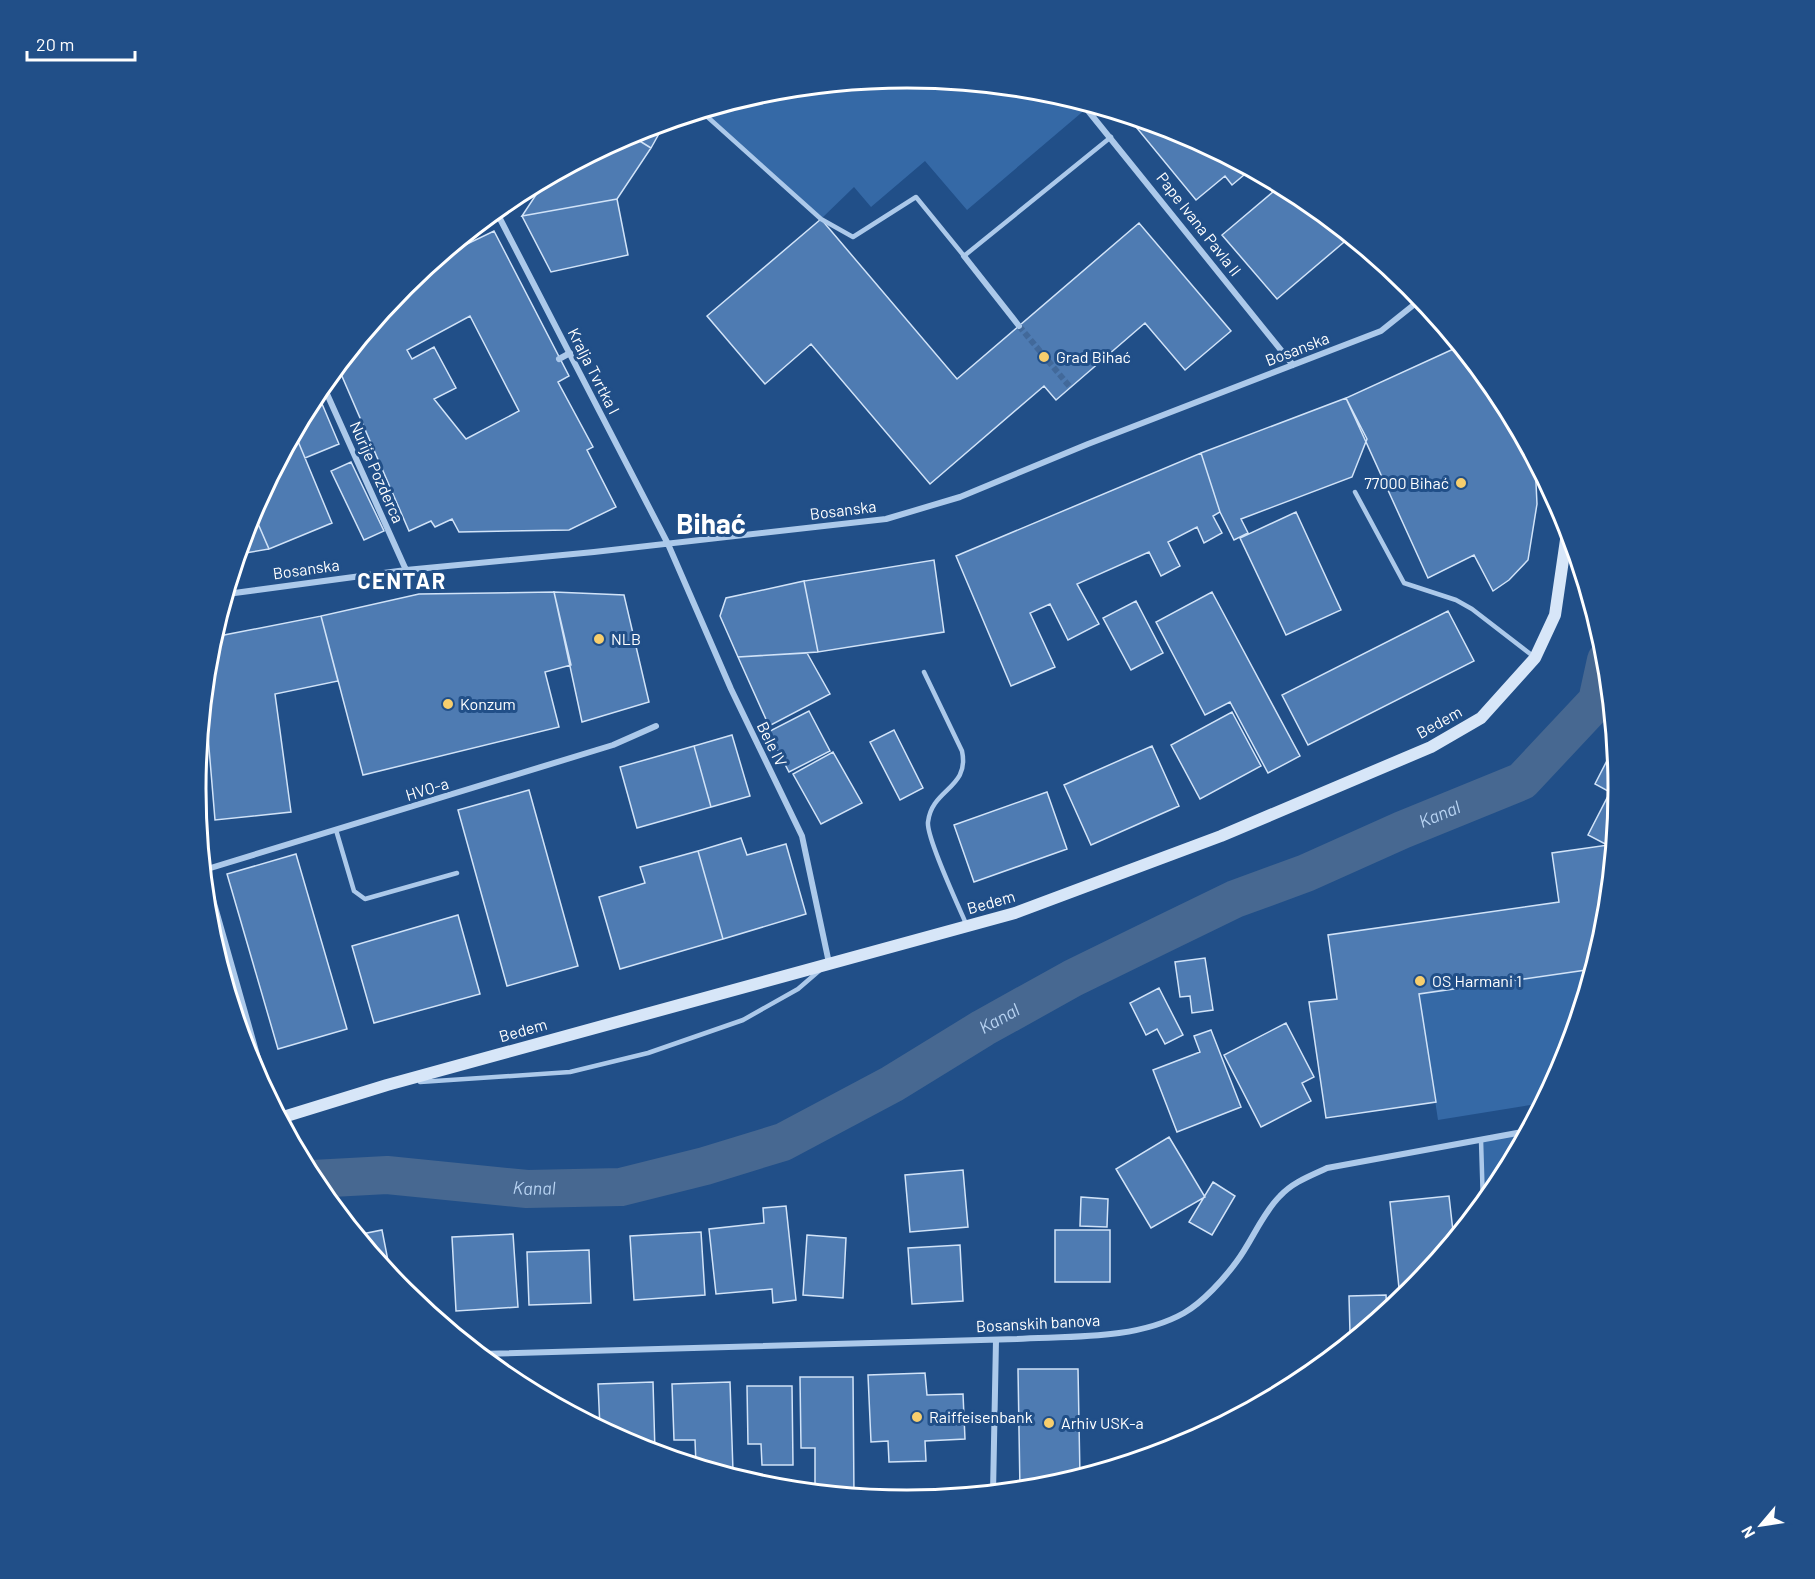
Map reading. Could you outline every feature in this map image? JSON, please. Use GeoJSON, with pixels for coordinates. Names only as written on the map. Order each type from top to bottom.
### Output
{"type":"FeatureCollection","features":[{"type":"Feature","properties":{"kind":"main road","name":"Bedem"},"geometry":{"type":"LineString","coordinates":[[287,1116],[387,1085],[1015,913],[1221,836],[1431,747],[1481,718],[1535,658],[1555,615],[1565,547]]}},
{"type":"Feature","properties":{"kind":"street","name":"Pape Ivana Pavla II"},"geometry":{"type":"LineString","coordinates":[[1090,112],[1293,365]]}},
{"type":"Feature","properties":{"kind":"street","name":"Kralja Tvrtka I"},"geometry":{"type":"LineString","coordinates":[[500,219],[668,544]]}},
{"type":"Feature","properties":{"kind":"street"},"geometry":{"type":"LineString","coordinates":[[964,256],[1019,326]]}},
{"type":"Feature","properties":{"kind":"street","name":"Bosanska"},"geometry":{"type":"LineString","coordinates":[[235,593],[406,570],[668,544],[886,519],[960,497],[1381,331],[1414,305]]}},
{"type":"Feature","properties":{"kind":"street"},"geometry":{"type":"LineString","coordinates":[[559,359],[570,353]]}},
{"type":"Feature","properties":{"kind":"street","name":"Nurije Pozderca"},"geometry":{"type":"LineString","coordinates":[[328,396],[406,570]]}},
{"type":"Feature","properties":{"kind":"street","name":"Bele IV"},"geometry":{"type":"LineString","coordinates":[[668,544],[731,689],[802,836],[830,963]]}},
{"type":"Feature","properties":{"kind":"street","name":"HVO-a"},"geometry":{"type":"LineString","coordinates":[[211,867],[613,746],[656,726]]}},
{"type":"Feature","properties":{"kind":"street"},"geometry":{"type":"LineString","coordinates":[[220,924],[251,1034]]}},
{"type":"Feature","properties":{"kind":"street","name":"Bosanskih banova"},"geometry":{"type":"LineString","coordinates":[[492,1354],[996,1340],[1090,1335],[1149,1327],[1185,1312],[1236,1263],[1280,1196],[1301,1179],[1327,1168],[1519,1133]]}},
{"type":"Feature","properties":{"kind":"street"},"geometry":{"type":"LineString","coordinates":[[993,1486],[996,1340]]}},
{"type":"Feature","properties":{"kind":"lane"},"geometry":{"type":"LineString","coordinates":[[708,118],[820,219],[853,237],[916,198],[964,256],[1111,137]]}},
{"type":"Feature","properties":{"kind":"lane"},"geometry":{"type":"LineString","coordinates":[[1355,492],[1404,583],[1472,609],[1535,658]]}},
{"type":"Feature","properties":{"kind":"lane"},"geometry":{"type":"LineString","coordinates":[[924,672],[962,751],[965,765],[960,777],[933,804],[927,824],[967,926]]}},
{"type":"Feature","properties":{"kind":"lane"},"geometry":{"type":"LineString","coordinates":[[336,830],[354,891],[365,899],[457,873]]}},
{"type":"Feature","properties":{"kind":"lane"},"geometry":{"type":"LineString","coordinates":[[387,1085],[570,1072],[648,1053],[743,1020],[798,989],[830,963]]}},
{"type":"Feature","properties":{"kind":"lane"},"geometry":{"type":"LineString","coordinates":[[1481,1140],[1483,1190]]}},
{"type":"Feature","properties":{"kind":"shaded area"},"geometry":{"type":"Polygon","coordinates":[[[908,88],[999,94],[1084,111],[967,210],[925,161],[871,207],[854,187],[821,219],[708,118],[771,102],[816,94],[908,88]]]}},
{"type":"Feature","properties":{"kind":"shaded area"},"geometry":{"type":"Polygon","coordinates":[[[1585,970],[1555,1058],[1534,1105],[1438,1120],[1419,994],[1585,970]]]}},
{"type":"Feature","properties":{"kind":"shaded area"},"geometry":{"type":"Polygon","coordinates":[[[1519,1133],[1483,1190],[1481,1140],[1519,1133]]]}},
{"type":"Feature","properties":{"kind":"building"},"geometry":{"type":"Polygon","coordinates":[[[1136,127],[1176,142],[1244,175],[1232,185],[1225,176],[1196,200],[1136,127]]]}},
{"type":"Feature","properties":{"kind":"building"},"geometry":{"type":"Polygon","coordinates":[[[658,135],[651,148],[640,141],[658,135]]]}},
{"type":"Feature","properties":{"kind":"building"},"geometry":{"type":"Polygon","coordinates":[[[640,141],[651,148],[617,199],[522,216],[535,196],[557,182],[640,141]]]}},
{"type":"Feature","properties":{"kind":"building"},"geometry":{"type":"Polygon","coordinates":[[[1273,192],[1345,242],[1277,299],[1222,235],[1273,192]]]}},
{"type":"Feature","properties":{"kind":"building"},"geometry":{"type":"Polygon","coordinates":[[[617,199],[628,255],[551,272],[522,216],[617,199]]]}},
{"type":"Feature","properties":{"kind":"building","name":"Grad Bihać"},"geometry":{"type":"Polygon","coordinates":[[[821,219],[957,379],[1139,223],[1231,331],[1185,370],[1145,323],[1056,400],[1044,386],[930,484],[811,344],[765,384],[707,316],[821,219]]]}},
{"type":"Feature","properties":{"kind":"building"},"geometry":{"type":"Polygon","coordinates":[[[494,231],[569,376],[558,382],[593,447],[587,450],[616,507],[569,530],[459,532],[452,519],[435,527],[431,521],[409,531],[342,376],[380,327],[445,262],[468,244],[494,231]],[[470,316],[407,350],[412,359],[434,347],[456,388],[434,399],[466,439],[519,411],[470,316]]]}},
{"type":"Feature","properties":{"kind":"building","name":"77000 Bihać"},"geometry":{"type":"Polygon","coordinates":[[[1453,349],[1515,439],[1536,479],[1537,504],[1528,560],[1509,580],[1493,591],[1474,555],[1428,578],[1346,398],[1453,349]]]}},
{"type":"Feature","properties":{"kind":"building"},"geometry":{"type":"Polygon","coordinates":[[[1346,398],[1367,439],[1352,477],[1241,519],[1248,533],[1234,540],[1220,512],[1201,453],[1346,398]]]}},
{"type":"Feature","properties":{"kind":"building"},"geometry":{"type":"Polygon","coordinates":[[[322,404],[339,444],[305,458],[298,442],[322,404]]]}},
{"type":"Feature","properties":{"kind":"building"},"geometry":{"type":"Polygon","coordinates":[[[298,442],[332,523],[269,549],[259,525],[298,442]]]}},
{"type":"Feature","properties":{"kind":"building"},"geometry":{"type":"Polygon","coordinates":[[[1201,453],[1220,512],[1213,516],[1222,533],[1204,543],[1197,527],[1168,542],[1180,566],[1161,576],[1149,552],[1077,584],[1099,624],[1068,640],[1050,604],[1030,613],[1055,667],[1011,686],[956,556],[1201,453]]]}},
{"type":"Feature","properties":{"kind":"building"},"geometry":{"type":"Polygon","coordinates":[[[351,462],[384,531],[364,540],[331,471],[351,462]]]}},
{"type":"Feature","properties":{"kind":"building"},"geometry":{"type":"Polygon","coordinates":[[[1296,512],[1341,610],[1286,635],[1240,538],[1296,512]]]}},
{"type":"Feature","properties":{"kind":"building"},"geometry":{"type":"Polygon","coordinates":[[[259,525],[269,549],[248,552],[259,525]]]}},
{"type":"Feature","properties":{"kind":"building"},"geometry":{"type":"Polygon","coordinates":[[[934,560],[944,632],[818,652],[804,581],[934,560]]]}},
{"type":"Feature","properties":{"kind":"building"},"geometry":{"type":"Polygon","coordinates":[[[804,581],[818,652],[738,657],[720,616],[726,598],[804,581]]]}},
{"type":"Feature","properties":{"kind":"building","name":"Konzum"},"geometry":{"type":"Polygon","coordinates":[[[554,592],[571,665],[545,672],[559,727],[363,775],[321,616],[419,594],[554,592]]]}},
{"type":"Feature","properties":{"kind":"building","name":"NLB"},"geometry":{"type":"Polygon","coordinates":[[[554,592],[624,595],[649,702],[582,722],[554,592]]]}},
{"type":"Feature","properties":{"kind":"building"},"geometry":{"type":"Polygon","coordinates":[[[1212,592],[1300,756],[1268,773],[1230,702],[1205,715],[1156,622],[1212,592]]]}},
{"type":"Feature","properties":{"kind":"building"},"geometry":{"type":"Polygon","coordinates":[[[1136,601],[1163,653],[1131,670],[1103,618],[1136,601]]]}},
{"type":"Feature","properties":{"kind":"building"},"geometry":{"type":"Polygon","coordinates":[[[1448,611],[1474,661],[1308,745],[1282,695],[1448,611]]]}},
{"type":"Feature","properties":{"kind":"building"},"geometry":{"type":"Polygon","coordinates":[[[321,616],[338,681],[275,694],[291,812],[215,820],[208,740],[212,698],[224,635],[321,616]]]}},
{"type":"Feature","properties":{"kind":"building"},"geometry":{"type":"Polygon","coordinates":[[[807,653],[830,694],[769,726],[738,657],[807,653]]]}},
{"type":"Feature","properties":{"kind":"building"},"geometry":{"type":"Polygon","coordinates":[[[809,711],[830,751],[789,772],[768,732],[809,711]]]}},
{"type":"Feature","properties":{"kind":"building"},"geometry":{"type":"Polygon","coordinates":[[[1232,712],[1261,766],[1200,799],[1171,745],[1232,712]]]}},
{"type":"Feature","properties":{"kind":"building"},"geometry":{"type":"Polygon","coordinates":[[[894,730],[923,788],[900,800],[870,742],[894,730]]]}},
{"type":"Feature","properties":{"kind":"building"},"geometry":{"type":"Polygon","coordinates":[[[732,735],[750,796],[711,807],[694,746],[732,735]]]}},
{"type":"Feature","properties":{"kind":"building"},"geometry":{"type":"Polygon","coordinates":[[[694,746],[711,807],[637,828],[620,767],[694,746]]]}},
{"type":"Feature","properties":{"kind":"building"},"geometry":{"type":"Polygon","coordinates":[[[1152,746],[1179,806],[1091,845],[1064,785],[1152,746]]]}},
{"type":"Feature","properties":{"kind":"building"},"geometry":{"type":"Polygon","coordinates":[[[833,752],[862,803],[821,824],[793,774],[833,752]]]}},
{"type":"Feature","properties":{"kind":"building"},"geometry":{"type":"Polygon","coordinates":[[[1608,759],[1609,791],[1595,784],[1608,759]]]}},
{"type":"Feature","properties":{"kind":"building"},"geometry":{"type":"Polygon","coordinates":[[[529,790],[578,966],[507,986],[458,810],[529,790]]]}},
{"type":"Feature","properties":{"kind":"building"},"geometry":{"type":"Polygon","coordinates":[[[1047,792],[1067,849],[974,882],[954,825],[1047,792]]]}},
{"type":"Feature","properties":{"kind":"building"},"geometry":{"type":"Polygon","coordinates":[[[1609,794],[1606,844],[1588,835],[1609,794]]]}},
{"type":"Feature","properties":{"kind":"building"},"geometry":{"type":"Polygon","coordinates":[[[741,838],[747,855],[786,844],[806,914],[723,939],[698,851],[741,838]]]}},
{"type":"Feature","properties":{"kind":"building","name":"OS Harmani 1"},"geometry":{"type":"Polygon","coordinates":[[[1606,845],[1603,881],[1585,970],[1419,994],[1436,1102],[1326,1118],[1309,1002],[1337,999],[1328,935],[1559,902],[1552,853],[1606,845]]]}},
{"type":"Feature","properties":{"kind":"building"},"geometry":{"type":"Polygon","coordinates":[[[698,851],[723,939],[620,969],[599,897],[645,883],[640,867],[698,851]]]}},
{"type":"Feature","properties":{"kind":"building"},"geometry":{"type":"Polygon","coordinates":[[[296,854],[347,1029],[278,1049],[227,874],[296,854]]]}},
{"type":"Feature","properties":{"kind":"building"},"geometry":{"type":"Polygon","coordinates":[[[458,915],[480,994],[374,1023],[352,946],[458,915]]]}},
{"type":"Feature","properties":{"kind":"building"},"geometry":{"type":"Polygon","coordinates":[[[1205,958],[1213,1010],[1192,1013],[1190,996],[1180,997],[1175,962],[1205,958]]]}},
{"type":"Feature","properties":{"kind":"building"},"geometry":{"type":"Polygon","coordinates":[[[1159,988],[1183,1035],[1165,1044],[1157,1029],[1146,1035],[1130,1003],[1159,988]]]}},
{"type":"Feature","properties":{"kind":"building"},"geometry":{"type":"Polygon","coordinates":[[[1286,1023],[1314,1077],[1302,1083],[1311,1101],[1261,1127],[1224,1055],[1286,1023]]]}},
{"type":"Feature","properties":{"kind":"building"},"geometry":{"type":"Polygon","coordinates":[[[1211,1030],[1241,1107],[1177,1132],[1153,1070],[1200,1052],[1194,1036],[1211,1030]]]}},
{"type":"Feature","properties":{"kind":"building"},"geometry":{"type":"Polygon","coordinates":[[[1169,1137],[1205,1197],[1151,1228],[1116,1169],[1169,1137]]]}},
{"type":"Feature","properties":{"kind":"building"},"geometry":{"type":"Polygon","coordinates":[[[963,1170],[968,1227],[910,1232],[905,1175],[963,1170]]]}},
{"type":"Feature","properties":{"kind":"building"},"geometry":{"type":"Polygon","coordinates":[[[1213,1182],[1235,1196],[1212,1235],[1189,1222],[1213,1182]]]}},
{"type":"Feature","properties":{"kind":"building"},"geometry":{"type":"Polygon","coordinates":[[[1449,1196],[1453,1230],[1435,1252],[1399,1288],[1390,1202],[1449,1196]]]}},
{"type":"Feature","properties":{"kind":"building"},"geometry":{"type":"Polygon","coordinates":[[[1081,1197],[1108,1199],[1107,1227],[1080,1226],[1081,1197]]]}},
{"type":"Feature","properties":{"kind":"building"},"geometry":{"type":"Polygon","coordinates":[[[786,1206],[796,1300],[773,1303],[772,1289],[716,1294],[709,1229],[764,1223],[763,1208],[786,1206]]]}},
{"type":"Feature","properties":{"kind":"building"},"geometry":{"type":"Polygon","coordinates":[[[382,1230],[388,1260],[380,1252],[365,1233],[382,1230]]]}},
{"type":"Feature","properties":{"kind":"building"},"geometry":{"type":"Polygon","coordinates":[[[1055,1230],[1110,1230],[1110,1282],[1055,1282],[1055,1230]]]}},
{"type":"Feature","properties":{"kind":"building"},"geometry":{"type":"Polygon","coordinates":[[[701,1232],[705,1295],[634,1300],[630,1236],[701,1232]]]}},
{"type":"Feature","properties":{"kind":"building"},"geometry":{"type":"Polygon","coordinates":[[[513,1234],[518,1307],[456,1311],[452,1237],[513,1234]]]}},
{"type":"Feature","properties":{"kind":"building"},"geometry":{"type":"Polygon","coordinates":[[[807,1235],[846,1238],[843,1298],[803,1295],[807,1235]]]}},
{"type":"Feature","properties":{"kind":"building"},"geometry":{"type":"Polygon","coordinates":[[[960,1245],[963,1301],[912,1304],[908,1248],[960,1245]]]}},
{"type":"Feature","properties":{"kind":"building"},"geometry":{"type":"Polygon","coordinates":[[[589,1250],[591,1303],[529,1305],[527,1252],[589,1250]]]}},
{"type":"Feature","properties":{"kind":"building"},"geometry":{"type":"Polygon","coordinates":[[[1386,1295],[1386,1301],[1350,1333],[1349,1296],[1386,1295]]]}},
{"type":"Feature","properties":{"kind":"building","name":"Arhiv USK-a"},"geometry":{"type":"Polygon","coordinates":[[[1018,1369],[1078,1369],[1080,1469],[1020,1481],[1018,1369]]]}},
{"type":"Feature","properties":{"kind":"building","name":"Raiffeisenbank"},"geometry":{"type":"Polygon","coordinates":[[[925,1373],[927,1395],[963,1394],[965,1439],[925,1441],[926,1461],[889,1462],[888,1441],[871,1442],[868,1375],[925,1373]]]}},
{"type":"Feature","properties":{"kind":"building"},"geometry":{"type":"Polygon","coordinates":[[[800,1377],[853,1377],[854,1488],[815,1485],[815,1448],[801,1448],[800,1377]]]}},
{"type":"Feature","properties":{"kind":"building"},"geometry":{"type":"Polygon","coordinates":[[[653,1382],[655,1443],[600,1419],[598,1384],[653,1382]]]}},
{"type":"Feature","properties":{"kind":"building"},"geometry":{"type":"Polygon","coordinates":[[[730,1382],[733,1469],[696,1457],[695,1440],[674,1440],[672,1384],[730,1382]]]}},
{"type":"Feature","properties":{"kind":"building"},"geometry":{"type":"Polygon","coordinates":[[[747,1386],[792,1386],[793,1465],[762,1465],[761,1444],[748,1444],[747,1386]]]}},
{"type":"Feature","properties":{"kind":"waterway","name":"Kanal"},"geometry":{"type":"LineString","coordinates":[[325,1178],[387,1175],[527,1189],[621,1187],[705,1166],[783,1142],[892,1084],[983,1028],[1073,978],[1165,933],[1235,899],[1306,873],[1402,830],[1522,781],[1597,701],[1601,685]]}},
{"type":"Feature","properties":{"kind":"tunnel"},"geometry":{"type":"LineString","coordinates":[[1019,326],[1070,387]]}},
{"type":"Feature","properties":{"kind":"place","name":"Grad Bihać"},"geometry":{"type":"Point","coordinates":[1044,357]}},
{"type":"Feature","properties":{"kind":"place","name":"77000 Bihać"},"geometry":{"type":"Point","coordinates":[1461,483]}},
{"type":"Feature","properties":{"kind":"place","name":"NLB"},"geometry":{"type":"Point","coordinates":[599,639]}},
{"type":"Feature","properties":{"kind":"place","name":"Konzum"},"geometry":{"type":"Point","coordinates":[448,704]}},
{"type":"Feature","properties":{"kind":"place","name":"OS Harmani 1"},"geometry":{"type":"Point","coordinates":[1420,981]}},
{"type":"Feature","properties":{"kind":"place","name":"Raiffeisenbank"},"geometry":{"type":"Point","coordinates":[917,1417]}},
{"type":"Feature","properties":{"kind":"place","name":"Arhiv USK-a"},"geometry":{"type":"Point","coordinates":[1049,1423]}},
{"type":"Feature","properties":{"kind":"district","name":"Bihać"},"geometry":{"type":"Point","coordinates":[711,524]}},
{"type":"Feature","properties":{"kind":"district","name":"CENTAR"},"geometry":{"type":"Point","coordinates":[402,581]}}]}
